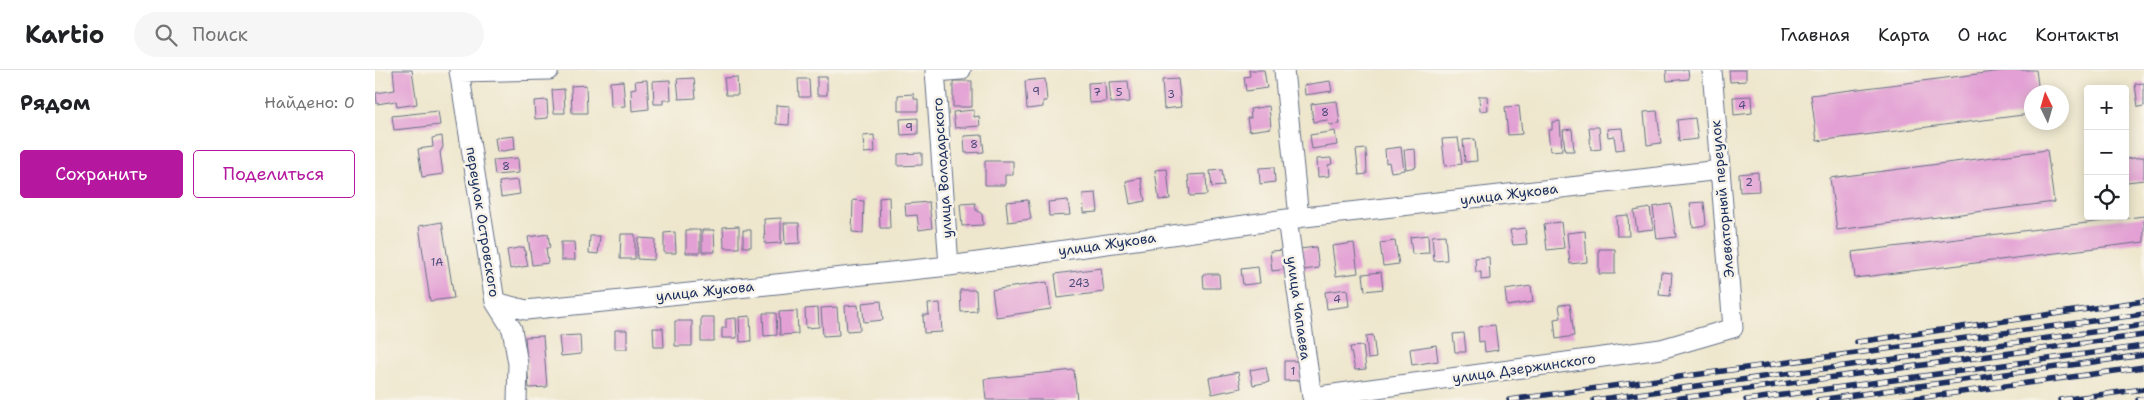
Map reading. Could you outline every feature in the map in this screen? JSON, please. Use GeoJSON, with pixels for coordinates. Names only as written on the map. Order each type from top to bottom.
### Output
{"type":"FeatureCollection","features":[{"type":"Feature","properties":{"kind":"street"},"geometry":{"type":"LineString","coordinates":[[459,71],[549,70]]}},
{"type":"Feature","properties":{"kind":"street"},"geometry":{"type":"LineString","coordinates":[[935,71],[961,70]]}},
{"type":"Feature","properties":{"kind":"street","name":"улица Чапаева"},"geometry":{"type":"LineString","coordinates":[[1284,70],[1293,218],[1312,397]]}},
{"type":"Feature","properties":{"kind":"street","name":"Элеваторный переулок"},"geometry":{"type":"LineString","coordinates":[[1712,70],[1733,328]]}},
{"type":"Feature","properties":{"kind":"street","name":"переулок Островского"},"geometry":{"type":"LineString","coordinates":[[459,71],[495,302],[512,328],[518,364],[517,400]]}},
{"type":"Feature","properties":{"kind":"street","name":"улица Володарского"},"geometry":{"type":"LineString","coordinates":[[935,71],[949,266]]}},
{"type":"Feature","properties":{"kind":"street","name":"улица Жукова"},"geometry":{"type":"LineString","coordinates":[[495,302],[526,310],[949,266],[1293,218],[1720,170]]}},
{"type":"Feature","properties":{"kind":"street","name":"улица Дзержинского"},"geometry":{"type":"LineString","coordinates":[[1312,397],[1661,349],[1733,328]]}},
{"type":"Feature","properties":{"kind":"building"},"geometry":{"type":"Polygon","coordinates":[[[393,70],[412,70],[417,104],[397,107],[396,101],[377,104],[376,93],[395,90],[393,70]]]}},
{"type":"Feature","properties":{"kind":"building"},"geometry":{"type":"Polygon","coordinates":[[[1249,70],[1264,70],[1267,88],[1246,91],[1244,77],[1250,76],[1249,70]]]}},
{"type":"Feature","properties":{"kind":"building"},"geometry":{"type":"Polygon","coordinates":[[[1666,70],[1688,70],[1689,79],[1667,81],[1666,70]]]}},
{"type":"Feature","properties":{"kind":"building"},"geometry":{"type":"Polygon","coordinates":[[[1729,70],[1746,70],[1746,81],[1730,82],[1729,70]]]}},
{"type":"Feature","properties":{"kind":"building"},"geometry":{"type":"Polygon","coordinates":[[[2009,70],[2036,70],[2038,85],[2024,85],[2024,115],[1817,141],[1811,95],[2009,70]]]}},
{"type":"Feature","properties":{"kind":"building"},"geometry":{"type":"Polygon","coordinates":[[[737,77],[738,95],[726,95],[724,78],[737,77]]]}},
{"type":"Feature","properties":{"kind":"building"},"geometry":{"type":"Polygon","coordinates":[[[817,77],[827,77],[827,95],[817,95],[817,77]]]}},
{"type":"Feature","properties":{"kind":"building"},"geometry":{"type":"Polygon","coordinates":[[[694,78],[696,98],[679,99],[677,79],[694,78]]]}},
{"type":"Feature","properties":{"kind":"building"},"geometry":{"type":"Polygon","coordinates":[[[798,79],[809,79],[810,97],[799,97],[798,79]]]}},
{"type":"Feature","properties":{"kind":"building"},"geometry":{"type":"Polygon","coordinates":[[[1045,79],[1047,101],[1043,101],[1043,107],[1027,109],[1025,81],[1045,79]]]}},
{"type":"Feature","properties":{"kind":"building"},"geometry":{"type":"Polygon","coordinates":[[[1178,79],[1181,107],[1164,109],[1162,80],[1178,79]]]}},
{"type":"Feature","properties":{"kind":"building"},"geometry":{"type":"Polygon","coordinates":[[[647,80],[649,109],[632,111],[631,89],[636,88],[635,81],[647,80]]]}},
{"type":"Feature","properties":{"kind":"building"},"geometry":{"type":"Polygon","coordinates":[[[670,80],[671,100],[663,100],[663,104],[654,104],[653,81],[670,80]]]}},
{"type":"Feature","properties":{"kind":"building"},"geometry":{"type":"Polygon","coordinates":[[[623,81],[625,106],[611,107],[610,82],[623,81]]]}},
{"type":"Feature","properties":{"kind":"building"},"geometry":{"type":"Polygon","coordinates":[[[953,81],[972,81],[972,107],[953,107],[953,81]]]}},
{"type":"Feature","properties":{"kind":"building"},"geometry":{"type":"Polygon","coordinates":[[[1128,81],[1130,102],[1111,103],[1109,82],[1128,81]]]}},
{"type":"Feature","properties":{"kind":"building"},"geometry":{"type":"Polygon","coordinates":[[[1330,81],[1332,91],[1305,95],[1304,85],[1330,81]]]}},
{"type":"Feature","properties":{"kind":"building"},"geometry":{"type":"Polygon","coordinates":[[[1105,82],[1106,102],[1089,103],[1088,83],[1105,82]]]}},
{"type":"Feature","properties":{"kind":"building"},"geometry":{"type":"Polygon","coordinates":[[[2144,83],[2144,106],[2138,107],[2135,84],[2144,83]]]}},
{"type":"Feature","properties":{"kind":"building"},"geometry":{"type":"Polygon","coordinates":[[[586,85],[587,113],[572,113],[571,86],[586,85]]]}},
{"type":"Feature","properties":{"kind":"building"},"geometry":{"type":"Polygon","coordinates":[[[564,89],[565,113],[554,113],[552,90],[564,89]]]}},
{"type":"Feature","properties":{"kind":"building"},"geometry":{"type":"Polygon","coordinates":[[[914,94],[914,99],[918,99],[918,111],[898,111],[898,95],[914,94]]]}},
{"type":"Feature","properties":{"kind":"building"},"geometry":{"type":"Polygon","coordinates":[[[1479,96],[1487,96],[1488,110],[1480,111],[1479,96]]]}},
{"type":"Feature","properties":{"kind":"building"},"geometry":{"type":"Polygon","coordinates":[[[1751,96],[1752,113],[1734,115],[1733,97],[1751,96]]]}},
{"type":"Feature","properties":{"kind":"building"},"geometry":{"type":"Polygon","coordinates":[[[547,100],[548,118],[535,119],[534,101],[547,100]]]}},
{"type":"Feature","properties":{"kind":"building"},"geometry":{"type":"Polygon","coordinates":[[[1337,101],[1340,124],[1329,125],[1328,120],[1313,122],[1311,104],[1337,101]]]}},
{"type":"Feature","properties":{"kind":"building"},"geometry":{"type":"Polygon","coordinates":[[[776,105],[790,106],[789,125],[776,124],[776,105]]]}},
{"type":"Feature","properties":{"kind":"building"},"geometry":{"type":"Polygon","coordinates":[[[1269,106],[1271,128],[1249,131],[1247,118],[1251,118],[1250,109],[1269,106]]]}},
{"type":"Feature","properties":{"kind":"building"},"geometry":{"type":"Polygon","coordinates":[[[1519,106],[1522,134],[1508,135],[1505,107],[1519,106]]]}},
{"type":"Feature","properties":{"kind":"building"},"geometry":{"type":"Polygon","coordinates":[[[974,110],[974,117],[979,116],[980,126],[955,128],[953,112],[974,110]]]}},
{"type":"Feature","properties":{"kind":"building"},"geometry":{"type":"Polygon","coordinates":[[[438,111],[440,125],[394,130],[392,116],[438,111]]]}},
{"type":"Feature","properties":{"kind":"building"},"geometry":{"type":"Polygon","coordinates":[[[1657,111],[1661,143],[1647,145],[1644,112],[1657,111]]]}},
{"type":"Feature","properties":{"kind":"building"},"geometry":{"type":"Polygon","coordinates":[[[918,118],[918,134],[901,135],[900,119],[918,118]]]}},
{"type":"Feature","properties":{"kind":"building"},"geometry":{"type":"Polygon","coordinates":[[[1695,118],[1698,139],[1679,141],[1677,120],[1695,118]]]}},
{"type":"Feature","properties":{"kind":"building"},"geometry":{"type":"Polygon","coordinates":[[[1560,121],[1562,150],[1550,151],[1548,130],[1552,130],[1552,122],[1560,121]]]}},
{"type":"Feature","properties":{"kind":"building"},"geometry":{"type":"Polygon","coordinates":[[[1589,127],[1599,127],[1601,149],[1591,150],[1589,127]]]}},
{"type":"Feature","properties":{"kind":"building"},"geometry":{"type":"Polygon","coordinates":[[[1622,128],[1624,149],[1616,150],[1614,136],[1608,137],[1607,129],[1622,128]]]}},
{"type":"Feature","properties":{"kind":"building"},"geometry":{"type":"Polygon","coordinates":[[[1572,129],[1574,151],[1565,151],[1563,130],[1572,129]]]}},
{"type":"Feature","properties":{"kind":"building"},"geometry":{"type":"Polygon","coordinates":[[[1335,131],[1337,145],[1312,149],[1310,135],[1335,131]]]}},
{"type":"Feature","properties":{"kind":"building"},"geometry":{"type":"Polygon","coordinates":[[[874,135],[875,152],[864,153],[863,136],[874,135]]]}},
{"type":"Feature","properties":{"kind":"building"},"geometry":{"type":"Polygon","coordinates":[[[982,135],[984,152],[965,153],[964,136],[982,135]]]}},
{"type":"Feature","properties":{"kind":"building"},"geometry":{"type":"Polygon","coordinates":[[[442,136],[443,147],[440,152],[443,174],[422,177],[418,149],[433,147],[432,138],[442,136]]]}},
{"type":"Feature","properties":{"kind":"building"},"geometry":{"type":"Polygon","coordinates":[[[514,136],[515,149],[497,152],[495,138],[514,136]]]}},
{"type":"Feature","properties":{"kind":"building"},"geometry":{"type":"Polygon","coordinates":[[[1458,138],[1462,164],[1445,166],[1442,139],[1458,138]]]}},
{"type":"Feature","properties":{"kind":"building"},"geometry":{"type":"Polygon","coordinates":[[[1475,139],[1477,161],[1465,162],[1463,140],[1475,139]]]}},
{"type":"Feature","properties":{"kind":"building"},"geometry":{"type":"Polygon","coordinates":[[[1401,147],[1404,170],[1391,172],[1389,162],[1386,163],[1385,149],[1401,147]]]}},
{"type":"Feature","properties":{"kind":"building"},"geometry":{"type":"Polygon","coordinates":[[[1366,149],[1367,174],[1359,175],[1356,150],[1366,149]]]}},
{"type":"Feature","properties":{"kind":"building"},"geometry":{"type":"Polygon","coordinates":[[[1415,149],[1416,167],[1406,169],[1404,150],[1415,149]]]}},
{"type":"Feature","properties":{"kind":"building"},"geometry":{"type":"Polygon","coordinates":[[[2047,150],[2054,202],[1837,230],[1830,178],[2047,150]]]}},
{"type":"Feature","properties":{"kind":"building"},"geometry":{"type":"Polygon","coordinates":[[[922,153],[922,165],[898,166],[898,154],[922,153]]]}},
{"type":"Feature","properties":{"kind":"building"},"geometry":{"type":"Polygon","coordinates":[[[2144,157],[2144,180],[2129,182],[2129,159],[2144,157]]]}},
{"type":"Feature","properties":{"kind":"building"},"geometry":{"type":"Polygon","coordinates":[[[518,158],[519,173],[495,175],[493,160],[518,158]]]}},
{"type":"Feature","properties":{"kind":"building"},"geometry":{"type":"Polygon","coordinates":[[[1331,158],[1332,164],[1328,165],[1329,176],[1318,177],[1317,159],[1331,158]]]}},
{"type":"Feature","properties":{"kind":"building"},"geometry":{"type":"Polygon","coordinates":[[[985,161],[1013,161],[1013,175],[1005,175],[1005,185],[985,185],[985,161]]]}},
{"type":"Feature","properties":{"kind":"building"},"geometry":{"type":"Polygon","coordinates":[[[1274,167],[1275,182],[1260,184],[1259,168],[1274,167]]]}},
{"type":"Feature","properties":{"kind":"building"},"geometry":{"type":"Polygon","coordinates":[[[1167,169],[1170,199],[1159,200],[1155,170],[1167,169]]]}},
{"type":"Feature","properties":{"kind":"building"},"geometry":{"type":"Polygon","coordinates":[[[1222,170],[1224,186],[1212,187],[1210,171],[1222,170]]]}},
{"type":"Feature","properties":{"kind":"building"},"geometry":{"type":"Polygon","coordinates":[[[1758,172],[1759,191],[1740,192],[1739,174],[1758,172]]]}},
{"type":"Feature","properties":{"kind":"building"},"geometry":{"type":"Polygon","coordinates":[[[1206,174],[1207,195],[1190,196],[1188,175],[1206,174]]]}},
{"type":"Feature","properties":{"kind":"building"},"geometry":{"type":"Polygon","coordinates":[[[1141,178],[1145,201],[1130,204],[1126,181],[1141,178]]]}},
{"type":"Feature","properties":{"kind":"building"},"geometry":{"type":"Polygon","coordinates":[[[518,180],[520,194],[501,197],[499,182],[518,180]]]}},
{"type":"Feature","properties":{"kind":"building"},"geometry":{"type":"Polygon","coordinates":[[[1096,193],[1098,212],[1084,213],[1083,194],[1096,193]]]}},
{"type":"Feature","properties":{"kind":"building"},"geometry":{"type":"Polygon","coordinates":[[[889,197],[890,228],[880,228],[879,198],[889,197]]]}},
{"type":"Feature","properties":{"kind":"building"},"geometry":{"type":"Polygon","coordinates":[[[853,200],[864,201],[863,233],[852,232],[853,200]]]}},
{"type":"Feature","properties":{"kind":"building"},"geometry":{"type":"Polygon","coordinates":[[[1028,200],[1031,219],[1008,222],[1006,202],[1028,200]]]}},
{"type":"Feature","properties":{"kind":"building"},"geometry":{"type":"Polygon","coordinates":[[[1068,200],[1070,215],[1049,216],[1048,202],[1068,200]]]}},
{"type":"Feature","properties":{"kind":"building"},"geometry":{"type":"Polygon","coordinates":[[[929,202],[932,228],[919,230],[917,215],[906,216],[905,204],[929,202]]]}},
{"type":"Feature","properties":{"kind":"building"},"geometry":{"type":"Polygon","coordinates":[[[1704,202],[1706,225],[1693,227],[1690,203],[1704,202]]]}},
{"type":"Feature","properties":{"kind":"building"},"geometry":{"type":"Polygon","coordinates":[[[975,203],[976,210],[982,214],[983,225],[962,226],[960,204],[975,203]]]}},
{"type":"Feature","properties":{"kind":"building"},"geometry":{"type":"Polygon","coordinates":[[[1671,204],[1676,237],[1657,239],[1653,207],[1671,204]]]}},
{"type":"Feature","properties":{"kind":"building"},"geometry":{"type":"Polygon","coordinates":[[[1650,208],[1653,229],[1637,231],[1634,211],[1650,208]]]}},
{"type":"Feature","properties":{"kind":"building"},"geometry":{"type":"Polygon","coordinates":[[[1628,215],[1629,236],[1617,236],[1616,216],[1628,215]]]}},
{"type":"Feature","properties":{"kind":"building"},"geometry":{"type":"Polygon","coordinates":[[[2144,216],[2144,242],[1855,278],[1852,252],[2112,220],[2129,220],[2129,218],[2144,216]]]}},
{"type":"Feature","properties":{"kind":"building"},"geometry":{"type":"Polygon","coordinates":[[[781,218],[781,243],[765,244],[764,219],[781,218]]]}},
{"type":"Feature","properties":{"kind":"building"},"geometry":{"type":"Polygon","coordinates":[[[442,222],[454,298],[430,301],[419,226],[442,222]]]}},
{"type":"Feature","properties":{"kind":"building"},"geometry":{"type":"Polygon","coordinates":[[[1561,222],[1564,248],[1547,250],[1544,224],[1561,222]]]}},
{"type":"Feature","properties":{"kind":"building"},"geometry":{"type":"Polygon","coordinates":[[[784,223],[799,223],[800,243],[785,244],[784,223]]]}},
{"type":"Feature","properties":{"kind":"building"},"geometry":{"type":"Polygon","coordinates":[[[739,226],[739,248],[724,248],[723,227],[739,226]]]}},
{"type":"Feature","properties":{"kind":"building"},"geometry":{"type":"Polygon","coordinates":[[[1525,228],[1527,244],[1513,245],[1510,230],[1525,228]]]}},
{"type":"Feature","properties":{"kind":"building"},"geometry":{"type":"Polygon","coordinates":[[[686,230],[700,230],[700,253],[686,253],[686,230]]]}},
{"type":"Feature","properties":{"kind":"building"},"geometry":{"type":"Polygon","coordinates":[[[702,230],[714,230],[715,252],[702,252],[702,230]]]}},
{"type":"Feature","properties":{"kind":"building"},"geometry":{"type":"Polygon","coordinates":[[[743,230],[751,230],[751,247],[743,247],[743,230]]]}},
{"type":"Feature","properties":{"kind":"building"},"geometry":{"type":"Polygon","coordinates":[[[1585,231],[1587,262],[1570,264],[1567,233],[1585,231]]]}},
{"type":"Feature","properties":{"kind":"building"},"geometry":{"type":"Polygon","coordinates":[[[675,232],[676,253],[664,253],[664,233],[675,232]]]}},
{"type":"Feature","properties":{"kind":"building"},"geometry":{"type":"Polygon","coordinates":[[[548,234],[550,248],[546,248],[548,263],[532,265],[528,237],[548,234]]]}},
{"type":"Feature","properties":{"kind":"building"},"geometry":{"type":"Polygon","coordinates":[[[621,234],[635,234],[635,259],[620,259],[621,234]]]}},
{"type":"Feature","properties":{"kind":"building"},"geometry":{"type":"Polygon","coordinates":[[[1428,235],[1429,253],[1412,254],[1410,237],[1428,235]]]}},
{"type":"Feature","properties":{"kind":"building"},"geometry":{"type":"Polygon","coordinates":[[[1445,235],[1447,260],[1434,261],[1432,236],[1445,235]]]}},
{"type":"Feature","properties":{"kind":"building"},"geometry":{"type":"Polygon","coordinates":[[[590,236],[600,236],[598,254],[589,253],[590,236]]]}},
{"type":"Feature","properties":{"kind":"building"},"geometry":{"type":"Polygon","coordinates":[[[638,238],[655,239],[654,260],[637,259],[638,238]]]}},
{"type":"Feature","properties":{"kind":"building"},"geometry":{"type":"Polygon","coordinates":[[[1395,241],[1399,264],[1383,266],[1380,243],[1395,241]]]}},
{"type":"Feature","properties":{"kind":"building"},"geometry":{"type":"Polygon","coordinates":[[[561,242],[574,242],[575,260],[561,260],[561,242]]]}},
{"type":"Feature","properties":{"kind":"building"},"geometry":{"type":"Polygon","coordinates":[[[1354,243],[1358,273],[1336,276],[1332,246],[1354,243]]]}},
{"type":"Feature","properties":{"kind":"building"},"geometry":{"type":"Polygon","coordinates":[[[524,247],[528,266],[510,269],[507,250],[524,247]]]}},
{"type":"Feature","properties":{"kind":"building"},"geometry":{"type":"Polygon","coordinates":[[[1316,247],[1319,268],[1302,270],[1300,249],[1316,247]]]}},
{"type":"Feature","properties":{"kind":"building"},"geometry":{"type":"Polygon","coordinates":[[[1599,249],[1615,249],[1615,274],[1599,274],[1599,249]]]}},
{"type":"Feature","properties":{"kind":"building"},"geometry":{"type":"Polygon","coordinates":[[[1286,250],[1288,269],[1272,271],[1270,251],[1286,250]]]}},
{"type":"Feature","properties":{"kind":"building"},"geometry":{"type":"Polygon","coordinates":[[[1489,257],[1490,279],[1481,280],[1481,272],[1476,272],[1475,258],[1489,257]]]}},
{"type":"Feature","properties":{"kind":"building"},"geometry":{"type":"Polygon","coordinates":[[[1258,267],[1260,283],[1243,285],[1241,269],[1258,267]]]}},
{"type":"Feature","properties":{"kind":"building"},"geometry":{"type":"Polygon","coordinates":[[[1101,268],[1104,292],[1058,298],[1055,274],[1101,268]]]}},
{"type":"Feature","properties":{"kind":"building"},"geometry":{"type":"Polygon","coordinates":[[[1381,272],[1383,289],[1365,291],[1363,274],[1381,272]]]}},
{"type":"Feature","properties":{"kind":"building"},"geometry":{"type":"Polygon","coordinates":[[[1661,272],[1672,273],[1670,296],[1659,295],[1661,272]]]}},
{"type":"Feature","properties":{"kind":"building"},"geometry":{"type":"Polygon","coordinates":[[[1203,274],[1219,274],[1220,288],[1204,288],[1203,274]]]}},
{"type":"Feature","properties":{"kind":"building"},"geometry":{"type":"Polygon","coordinates":[[[1047,282],[1051,309],[996,317],[992,290],[1047,282]]]}},
{"type":"Feature","properties":{"kind":"building"},"geometry":{"type":"Polygon","coordinates":[[[1531,286],[1533,302],[1507,306],[1505,290],[1531,286]]]}},
{"type":"Feature","properties":{"kind":"building"},"geometry":{"type":"Polygon","coordinates":[[[1347,289],[1349,306],[1327,309],[1325,292],[1347,289]]]}},
{"type":"Feature","properties":{"kind":"building"},"geometry":{"type":"Polygon","coordinates":[[[960,290],[976,290],[977,311],[961,312],[960,290]]]}},
{"type":"Feature","properties":{"kind":"building"},"geometry":{"type":"Polygon","coordinates":[[[881,301],[883,320],[864,322],[862,303],[881,301]]]}},
{"type":"Feature","properties":{"kind":"building"},"geometry":{"type":"Polygon","coordinates":[[[940,303],[942,332],[924,333],[923,315],[929,315],[928,304],[940,303]]]}},
{"type":"Feature","properties":{"kind":"building"},"geometry":{"type":"Polygon","coordinates":[[[1570,304],[1574,336],[1556,339],[1554,319],[1561,318],[1559,305],[1570,304]]]}},
{"type":"Feature","properties":{"kind":"building"},"geometry":{"type":"Polygon","coordinates":[[[858,305],[860,330],[847,331],[845,306],[858,305]]]}},
{"type":"Feature","properties":{"kind":"building"},"geometry":{"type":"Polygon","coordinates":[[[837,307],[839,335],[823,336],[821,308],[837,307]]]}},
{"type":"Feature","properties":{"kind":"building"},"geometry":{"type":"Polygon","coordinates":[[[818,308],[819,327],[806,328],[805,309],[818,308]]]}},
{"type":"Feature","properties":{"kind":"building"},"geometry":{"type":"Polygon","coordinates":[[[797,311],[798,334],[780,335],[779,312],[797,311]]]}},
{"type":"Feature","properties":{"kind":"building"},"geometry":{"type":"Polygon","coordinates":[[[763,313],[776,313],[777,335],[764,336],[763,313]]]}},
{"type":"Feature","properties":{"kind":"building"},"geometry":{"type":"Polygon","coordinates":[[[750,316],[751,341],[740,342],[739,317],[750,316]]]}},
{"type":"Feature","properties":{"kind":"building"},"geometry":{"type":"Polygon","coordinates":[[[701,317],[714,317],[714,341],[701,341],[701,317]]]}},
{"type":"Feature","properties":{"kind":"building"},"geometry":{"type":"Polygon","coordinates":[[[736,318],[737,338],[722,338],[722,328],[726,328],[726,319],[736,318]]]}},
{"type":"Feature","properties":{"kind":"building"},"geometry":{"type":"Polygon","coordinates":[[[675,321],[692,321],[692,346],[675,346],[675,321]]]}},
{"type":"Feature","properties":{"kind":"building"},"geometry":{"type":"Polygon","coordinates":[[[1495,325],[1498,350],[1485,352],[1484,341],[1479,342],[1478,327],[1495,325]]]}},
{"type":"Feature","properties":{"kind":"building"},"geometry":{"type":"Polygon","coordinates":[[[653,328],[663,328],[664,347],[654,347],[653,328]]]}},
{"type":"Feature","properties":{"kind":"building"},"geometry":{"type":"Polygon","coordinates":[[[615,330],[627,330],[627,349],[615,349],[615,330]]]}},
{"type":"Feature","properties":{"kind":"building"},"geometry":{"type":"Polygon","coordinates":[[[1464,333],[1466,352],[1455,352],[1453,334],[1464,333]]]}},
{"type":"Feature","properties":{"kind":"building"},"geometry":{"type":"Polygon","coordinates":[[[580,335],[581,354],[561,356],[559,336],[580,335]]]}},
{"type":"Feature","properties":{"kind":"building"},"geometry":{"type":"Polygon","coordinates":[[[1373,335],[1376,358],[1368,359],[1366,336],[1373,335]]]}},
{"type":"Feature","properties":{"kind":"building"},"geometry":{"type":"Polygon","coordinates":[[[543,336],[547,387],[529,388],[525,337],[543,336]]]}},
{"type":"Feature","properties":{"kind":"building"},"geometry":{"type":"Polygon","coordinates":[[[1436,345],[1438,361],[1412,365],[1410,349],[1436,345]]]}},
{"type":"Feature","properties":{"kind":"building"},"geometry":{"type":"Polygon","coordinates":[[[1363,346],[1366,369],[1355,370],[1350,347],[1363,346]]]}},
{"type":"Feature","properties":{"kind":"building"},"geometry":{"type":"Polygon","coordinates":[[[1284,361],[1301,361],[1301,380],[1284,381],[1284,361]]]}},
{"type":"Feature","properties":{"kind":"building"},"geometry":{"type":"Polygon","coordinates":[[[1266,367],[1269,382],[1253,385],[1250,370],[1266,367]]]}},
{"type":"Feature","properties":{"kind":"building"},"geometry":{"type":"Polygon","coordinates":[[[1074,370],[1077,400],[986,400],[984,379],[1074,370]]]}},
{"type":"Feature","properties":{"kind":"building"},"geometry":{"type":"Polygon","coordinates":[[[1238,372],[1241,388],[1212,394],[1209,378],[1238,372]]]}},
{"type":"Feature","properties":{"kind":"railway"},"geometry":{"type":"LineString","coordinates":[[1857,342],[2144,301]]}},
{"type":"Feature","properties":{"kind":"railway"},"geometry":{"type":"LineString","coordinates":[[1509,400],[2144,314]]}},
{"type":"Feature","properties":{"kind":"railway"},"geometry":{"type":"LineString","coordinates":[[1594,400],[2144,325]]}},
{"type":"Feature","properties":{"kind":"railway"},"geometry":{"type":"LineString","coordinates":[[1666,400],[2144,335]]}},
{"type":"Feature","properties":{"kind":"railway"},"geometry":{"type":"LineString","coordinates":[[1746,400],[2144,346]]}},
{"type":"Feature","properties":{"kind":"railway"},"geometry":{"type":"LineString","coordinates":[[1818,400],[2144,355]]}},
{"type":"Feature","properties":{"kind":"railway"},"geometry":{"type":"LineString","coordinates":[[1903,400],[2144,367]]}},
{"type":"Feature","properties":{"kind":"railway"},"geometry":{"type":"LineString","coordinates":[[2060,400],[2144,389]]}},
{"type":"Feature","properties":{"kind":"railway"},"geometry":{"type":"LineString","coordinates":[[2138,400],[2144,399]]}}]}
